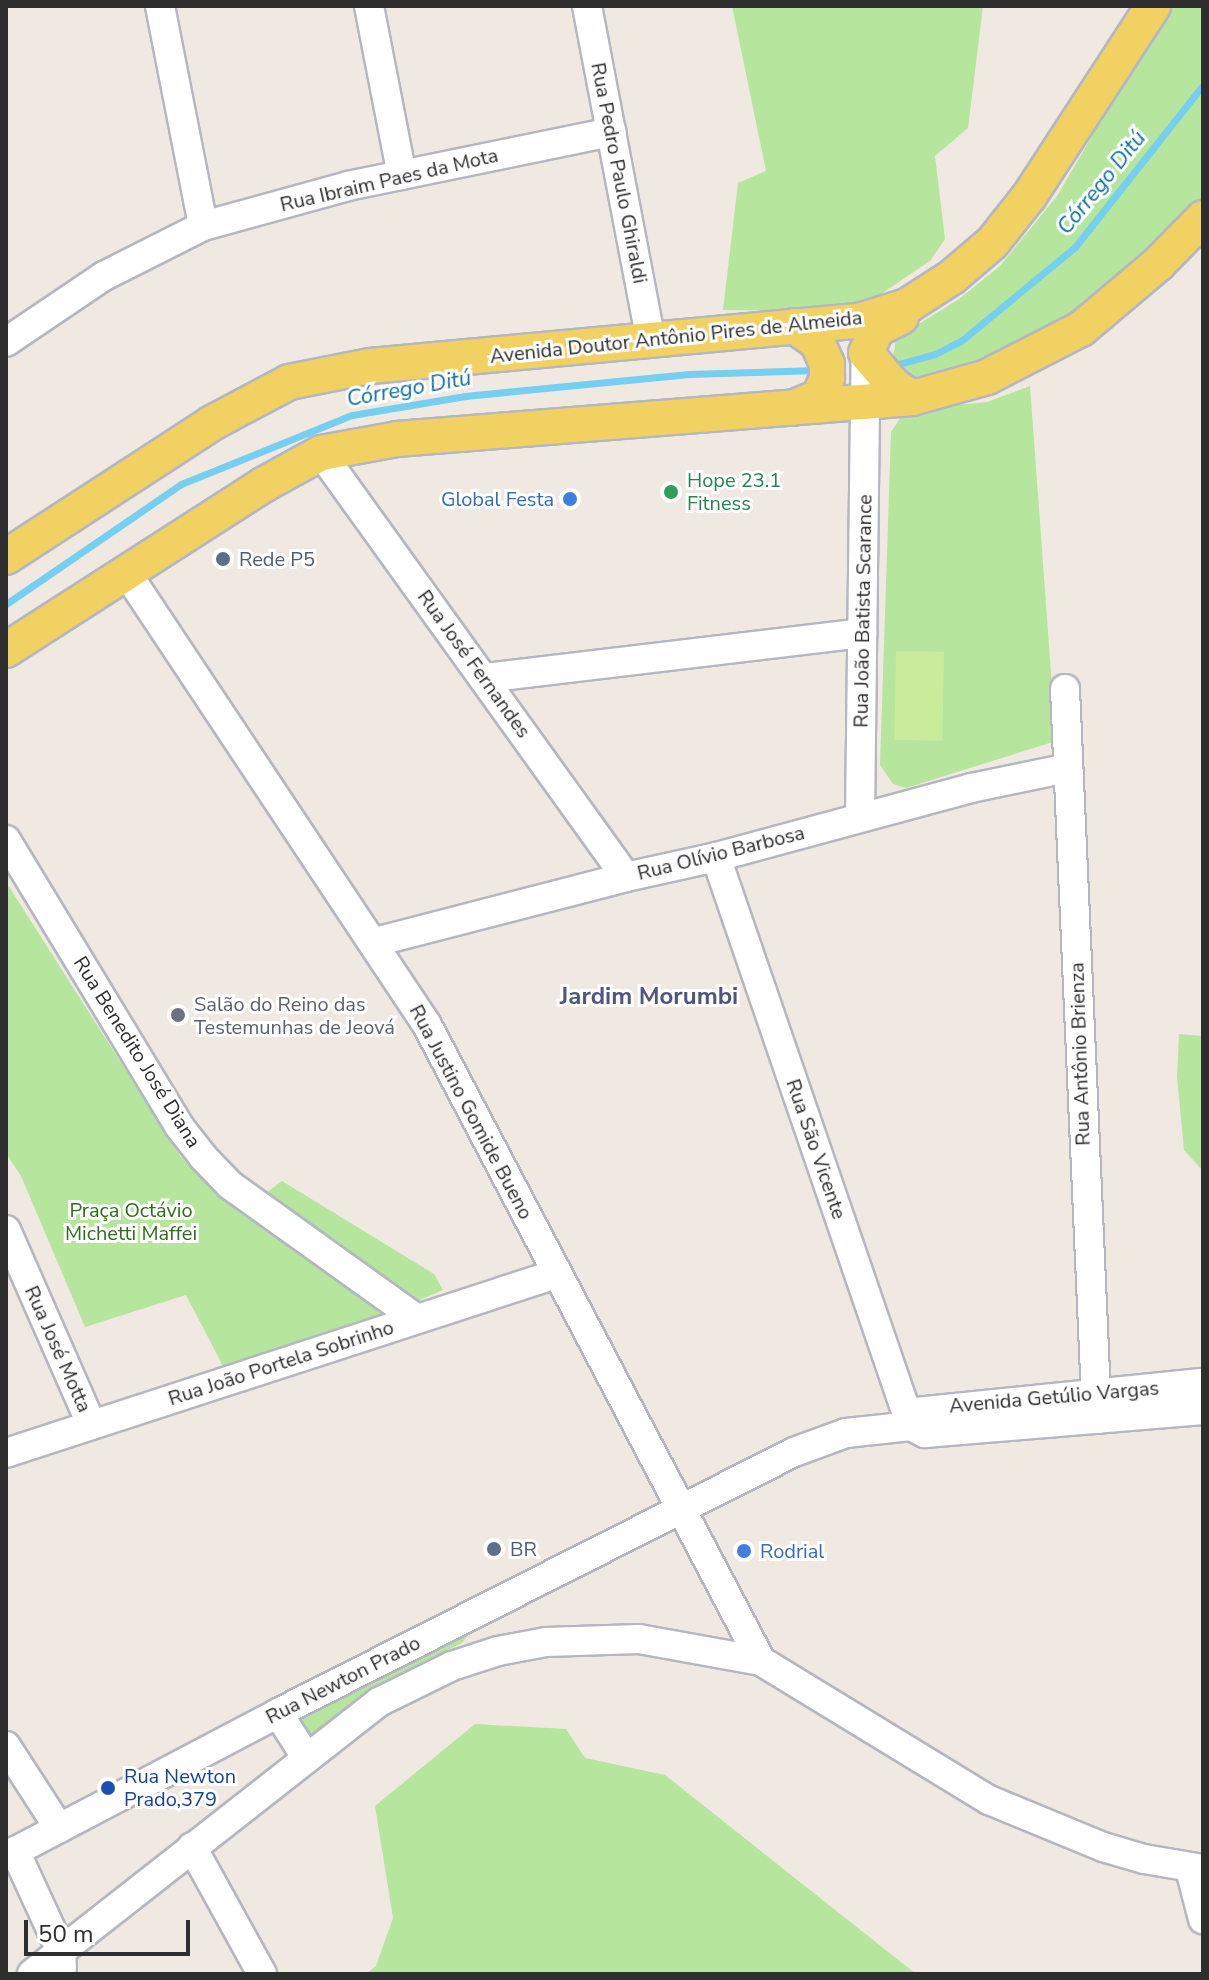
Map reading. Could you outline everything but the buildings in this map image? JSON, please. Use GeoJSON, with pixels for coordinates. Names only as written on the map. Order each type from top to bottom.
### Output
{"type":"FeatureCollection","features":[{"type":"Feature","properties":{"kind":"main road","name":"Avenida Doutor Antônio Pires de Almeida"},"geometry":{"type":"LineString","coordinates":[[6,557],[212,423],[289,382],[370,366],[862,320],[907,306],[952,277],[981,252],[1030,195],[1153,6]]}},
{"type":"Feature","properties":{"kind":"main road"},"geometry":{"type":"LineString","coordinates":[[6,650],[263,485],[321,453],[397,439],[912,398],[987,377],[1081,329],[1159,263],[1203,218]]}},
{"type":"Feature","properties":{"kind":"main road"},"geometry":{"type":"LineString","coordinates":[[912,398],[879,372],[866,353],[876,330],[949,293],[978,267],[981,252]]}},
{"type":"Feature","properties":{"kind":"main road"},"geometry":{"type":"LineString","coordinates":[[783,410],[813,401],[827,378],[827,364],[817,342],[794,326]]}},
{"type":"Feature","properties":{"kind":"street"},"geometry":{"type":"LineString","coordinates":[[160,6],[203,226]]}},
{"type":"Feature","properties":{"kind":"street"},"geometry":{"type":"LineString","coordinates":[[369,6],[402,175]]}},
{"type":"Feature","properties":{"kind":"street","name":"Rua Pedro Paulo Ghiraldi"},"geometry":{"type":"LineString","coordinates":[[587,6],[651,340]]}},
{"type":"Feature","properties":{"kind":"street","name":"Rua Ibraim Paes da Mota"},"geometry":{"type":"LineString","coordinates":[[7,334],[104,276],[203,226],[348,186],[612,132]]}},
{"type":"Feature","properties":{"kind":"street","name":"Rua João Batista Scarance"},"geometry":{"type":"LineString","coordinates":[[860,817],[866,353]]}},
{"type":"Feature","properties":{"kind":"street","name":"Rua José Fernandes"},"geometry":{"type":"LineString","coordinates":[[321,453],[626,877]]}},
{"type":"Feature","properties":{"kind":"street","name":"Rua Justino Gomide Bueno"},"geometry":{"type":"LineString","coordinates":[[126,572],[375,942],[427,1025],[761,1661]]}},
{"type":"Feature","properties":{"kind":"street"},"geometry":{"type":"LineString","coordinates":[[485,678],[862,633]]}},
{"type":"Feature","properties":{"kind":"street","name":"Rua Antônio Brienza"},"geometry":{"type":"LineString","coordinates":[[1065,689],[1096,1406]]}},
{"type":"Feature","properties":{"kind":"street","name":"Rua Olívio Barbosa"},"geometry":{"type":"LineString","coordinates":[[375,942],[716,857],[971,788],[1068,768]]}},
{"type":"Feature","properties":{"kind":"street","name":"Rua Benedito José Diana"},"geometry":{"type":"LineString","coordinates":[[6,840],[179,1126],[203,1157],[230,1185],[417,1319]]}},
{"type":"Feature","properties":{"kind":"street","name":"Rua São Vicente"},"geometry":{"type":"LineString","coordinates":[[716,857],[914,1424]]}},
{"type":"Feature","properties":{"kind":"street","name":"Rua José Motta"},"geometry":{"type":"LineString","coordinates":[[6,1230],[91,1424]]}},
{"type":"Feature","properties":{"kind":"street","name":"Rua João Portela Sobrinho"},"geometry":{"type":"LineString","coordinates":[[6,1453],[556,1274]]}},
{"type":"Feature","properties":{"kind":"street","name":"Avenida Getúlio Vargas"},"geometry":{"type":"LineString","coordinates":[[683,1508],[794,1452],[846,1433],[1096,1406],[1203,1383]]}},
{"type":"Feature","properties":{"kind":"street","name":"Avenida Getúlio Vargas"},"geometry":{"type":"LineString","coordinates":[[1096,1406],[1203,1410]]}},
{"type":"Feature","properties":{"kind":"street","name":"Rua Newton Prado"},"geometry":{"type":"LineString","coordinates":[[10,1854],[278,1713],[683,1508]]}},
{"type":"Feature","properties":{"kind":"street"},"geometry":{"type":"LineString","coordinates":[[452,1666],[474,1644],[507,1598]]}},
{"type":"Feature","properties":{"kind":"street"},"geometry":{"type":"LineString","coordinates":[[32,1974],[61,1962],[192,1847],[379,1702],[452,1666],[498,1651],[594,1639],[652,1640],[761,1661],[989,1800],[1103,1847],[1197,1869],[1203,1919]]}},
{"type":"Feature","properties":{"kind":"street"},"geometry":{"type":"LineString","coordinates":[[278,1713],[306,1757]]}},
{"type":"Feature","properties":{"kind":"street"},"geometry":{"type":"LineString","coordinates":[[6,1746],[59,1828]]}},
{"type":"Feature","properties":{"kind":"street"},"geometry":{"type":"LineString","coordinates":[[192,1847],[262,1974]]}},
{"type":"Feature","properties":{"kind":"street"},"geometry":{"type":"LineString","coordinates":[[10,1854],[61,1962]]}},
{"type":"Feature","properties":{"kind":"green space"},"geometry":{"type":"Polygon","coordinates":[[[732,6],[983,6],[968,128],[935,156],[945,239],[930,261],[872,300],[801,311],[723,310],[738,183],[766,171],[732,6]]]}},
{"type":"Feature","properties":{"kind":"green space"},"geometry":{"type":"Polygon","coordinates":[[[1168,6],[1203,6],[1203,201],[1160,242],[1036,343],[920,383],[903,376],[893,358],[896,338],[959,299],[1000,266],[1057,196],[1168,6]]]}},
{"type":"Feature","properties":{"kind":"green space"},"geometry":{"type":"Polygon","coordinates":[[[1030,386],[1056,741],[906,788],[893,784],[880,765],[891,432],[901,417],[927,408],[987,402],[1030,386]]]}},
{"type":"Feature","properties":{"kind":"green space"},"geometry":{"type":"Polygon","coordinates":[[[896,651],[944,652],[942,741],[894,740],[896,651]]]}},
{"type":"Feature","properties":{"kind":"green space","name":"Praça Octávio Michetti Maffei"},"geometry":{"type":"Polygon","coordinates":[[[6,882],[181,1157],[243,1215],[373,1297],[386,1308],[387,1319],[224,1368],[186,1295],[85,1327],[21,1176],[6,1153],[6,882]]]}},
{"type":"Feature","properties":{"kind":"green space"},"geometry":{"type":"Polygon","coordinates":[[[1179,1034],[1203,1036],[1203,1171],[1184,1150],[1177,1077],[1179,1034]]]}},
{"type":"Feature","properties":{"kind":"green space"},"geometry":{"type":"Polygon","coordinates":[[[282,1181],[434,1274],[443,1290],[408,1305],[262,1196],[282,1181]]]}},
{"type":"Feature","properties":{"kind":"green space"},"geometry":{"type":"Polygon","coordinates":[[[475,1626],[462,1643],[371,1688],[341,1720],[311,1742],[296,1717],[475,1626]]]}},
{"type":"Feature","properties":{"kind":"green space"},"geometry":{"type":"Polygon","coordinates":[[[475,1724],[566,1729],[585,1758],[665,1775],[916,1974],[366,1974],[376,1966],[393,1918],[375,1806],[475,1724]]]}},
{"type":"Feature","properties":{"kind":"waterway","name":"Córrego Ditú"},"geometry":{"type":"LineString","coordinates":[[895,365],[935,354],[961,341],[1075,247],[1203,85]]}},
{"type":"Feature","properties":{"kind":"waterway","name":"Córrego Ditú"},"geometry":{"type":"LineString","coordinates":[[6,604],[181,484],[352,415],[465,396],[689,374],[818,370]]}},
{"type":"Feature","properties":{"kind":"place","name":"Hope 23.1 Fitness"},"geometry":{"type":"Point","coordinates":[671,492]}},
{"type":"Feature","properties":{"kind":"place","name":"Global Festa"},"geometry":{"type":"Point","coordinates":[570,499]}},
{"type":"Feature","properties":{"kind":"place","name":"Rede P5"},"geometry":{"type":"Point","coordinates":[223,559]}},
{"type":"Feature","properties":{"kind":"place","name":"Salão do Reino das Testemunhas de Jeová"},"geometry":{"type":"Point","coordinates":[178,1015]}},
{"type":"Feature","properties":{"kind":"place","name":"BR"},"geometry":{"type":"Point","coordinates":[494,1549]}},
{"type":"Feature","properties":{"kind":"place","name":"Rodrial"},"geometry":{"type":"Point","coordinates":[744,1551]}},
{"type":"Feature","properties":{"kind":"place","name":"Rua Newton Prado,379"},"geometry":{"type":"Point","coordinates":[108,1788]}},
{"type":"Feature","properties":{"kind":"district","name":"Jardim Morumbi"},"geometry":{"type":"Point","coordinates":[649,997]}}]}
